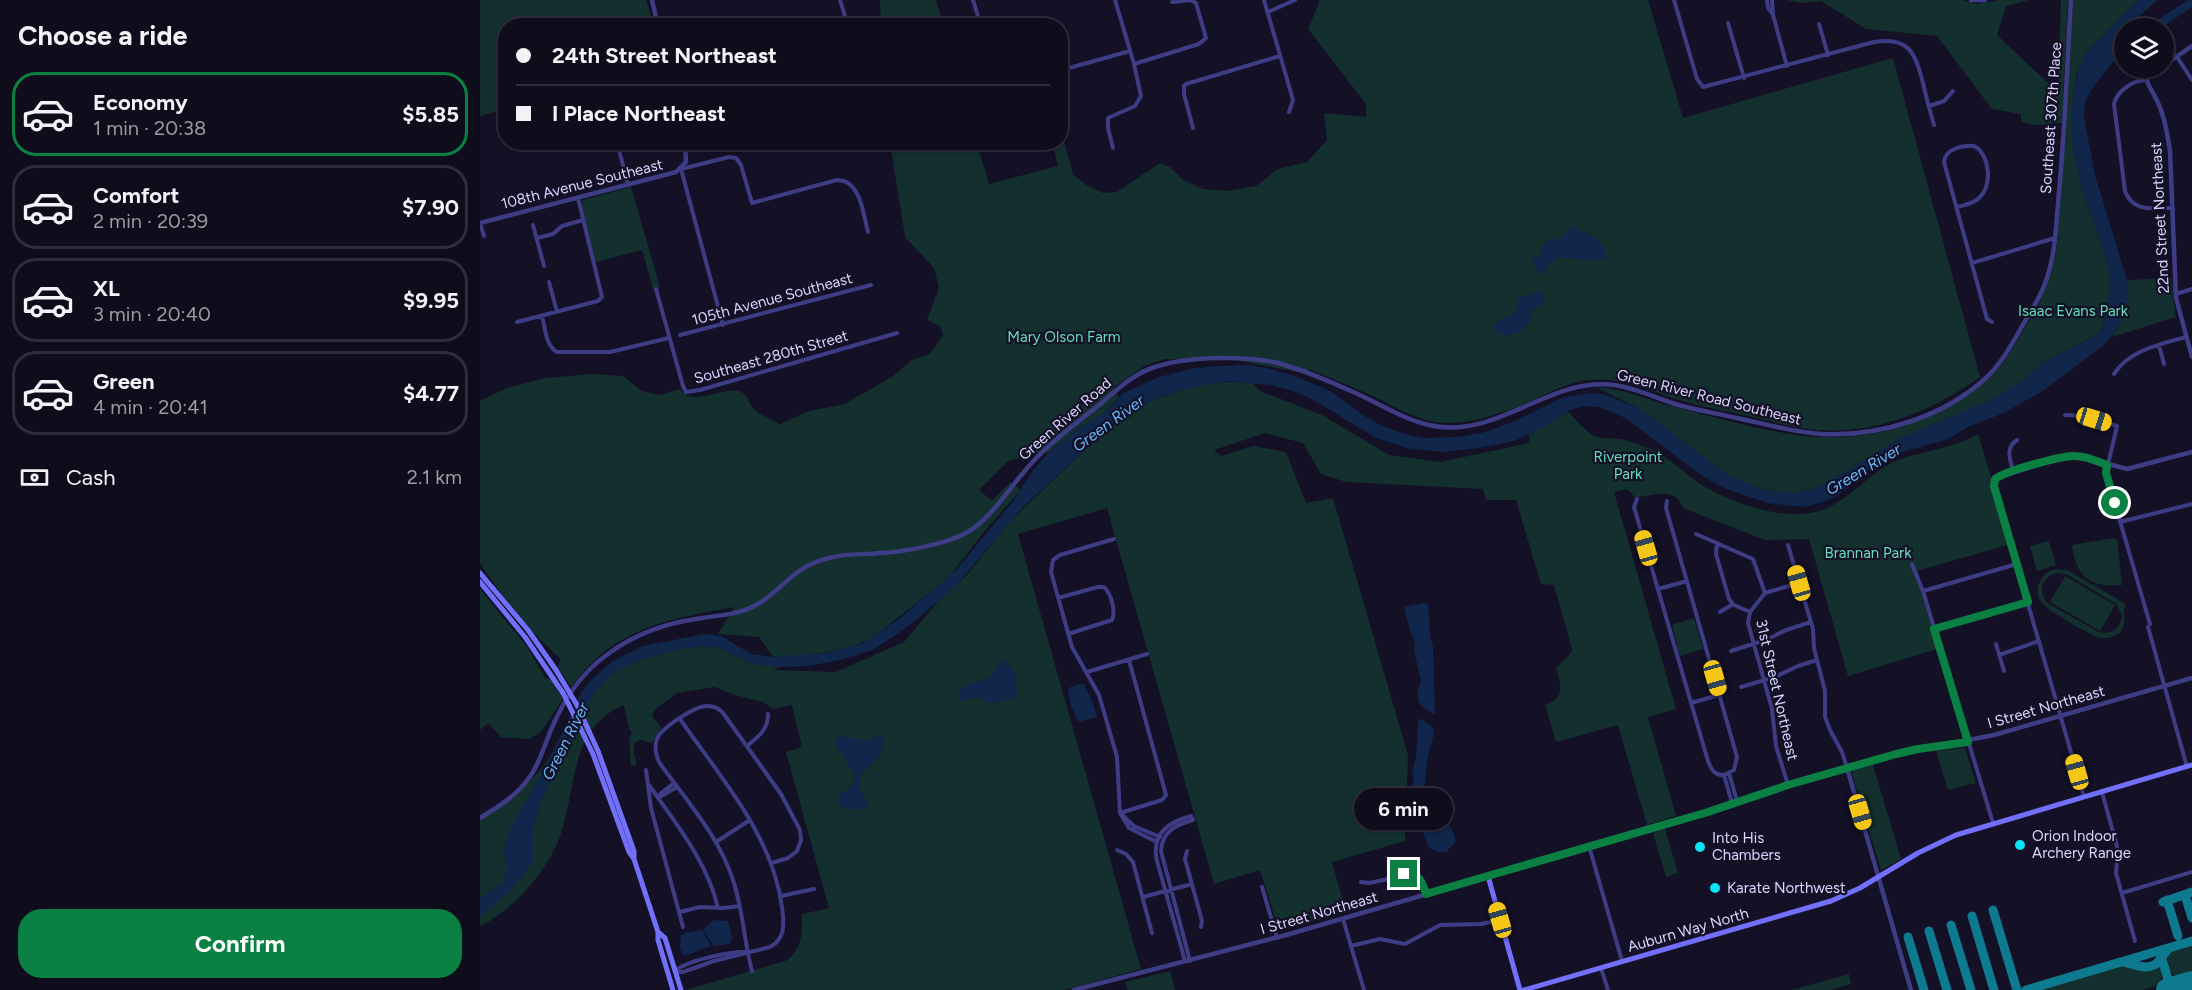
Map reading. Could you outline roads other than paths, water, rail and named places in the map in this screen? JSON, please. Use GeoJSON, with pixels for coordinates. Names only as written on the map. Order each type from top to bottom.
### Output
{"type":"FeatureCollection","features":[{"type":"Feature","properties":{"kind":"main road"},"geometry":{"type":"LineString","coordinates":[[480,573],[528,630],[577,705],[634,851],[634,859],[658,932],[658,940],[677,990]]}},
{"type":"Feature","properties":{"kind":"main road"},"geometry":{"type":"LineString","coordinates":[[480,582],[554,672]]}},
{"type":"Feature","properties":{"kind":"main road","name":"Auburn Way North"},"geometry":{"type":"LineString","coordinates":[[1522,990],[1830,901],[1879,878],[1937,843],[1993,823],[2189,766]]}},
{"type":"Feature","properties":{"kind":"main road"},"geometry":{"type":"LineString","coordinates":[[1488,876],[1522,990]]}},
{"type":"Feature","properties":{"kind":"main road"},"geometry":{"type":"LineString","coordinates":[[658,932],[665,939],[675,971],[677,990]]}},
{"type":"Feature","properties":{"kind":"main road"},"geometry":{"type":"LineString","coordinates":[[658,940],[670,966],[675,971]]}},
{"type":"Feature","properties":{"kind":"street"},"geometry":{"type":"LineString","coordinates":[[652,0],[656,18]]}},
{"type":"Feature","properties":{"kind":"street"},"geometry":{"type":"LineString","coordinates":[[840,0],[846,18]]}},
{"type":"Feature","properties":{"kind":"street"},"geometry":{"type":"LineString","coordinates":[[973,0],[979,18]]}},
{"type":"Feature","properties":{"kind":"street"},"geometry":{"type":"LineString","coordinates":[[1113,148],[1108,118],[1132,108],[1140,101],[1141,96],[1115,0]]}},
{"type":"Feature","properties":{"kind":"street"},"geometry":{"type":"LineString","coordinates":[[1134,64],[1204,41],[1206,34],[1196,3],[1191,0],[1172,2]]}},
{"type":"Feature","properties":{"kind":"street"},"geometry":{"type":"LineString","coordinates":[[1264,0],[1293,100],[1289,112]]}},
{"type":"Feature","properties":{"kind":"street"},"geometry":{"type":"LineString","coordinates":[[1268,12],[1295,0]]}},
{"type":"Feature","properties":{"kind":"street"},"geometry":{"type":"LineString","coordinates":[[1674,0],[1697,79],[1703,87],[1890,40],[1902,43],[1916,60],[1934,125]]}},
{"type":"Feature","properties":{"kind":"street"},"geometry":{"type":"LineString","coordinates":[[1767,0],[1768,8],[1773,15]]}},
{"type":"Feature","properties":{"kind":"street"},"geometry":{"type":"LineString","coordinates":[[1772,0],[1773,15],[1787,66]]}},
{"type":"Feature","properties":{"kind":"street"},"geometry":{"type":"LineString","coordinates":[[1971,0],[1985,0]]}},
{"type":"Feature","properties":{"kind":"street","name":"Southeast 307th Place"},"geometry":{"type":"LineString","coordinates":[[2055,238],[2063,147],[2071,0]]}},
{"type":"Feature","properties":{"kind":"street"},"geometry":{"type":"LineString","coordinates":[[1728,23],[1744,78]]}},
{"type":"Feature","properties":{"kind":"street"},"geometry":{"type":"LineString","coordinates":[[1819,24],[1828,55]]}},
{"type":"Feature","properties":{"kind":"street"},"geometry":{"type":"LineString","coordinates":[[2174,59],[2192,46]]}},
{"type":"Feature","properties":{"kind":"street"},"geometry":{"type":"LineString","coordinates":[[1069,68],[1130,51]]}},
{"type":"Feature","properties":{"kind":"street"},"geometry":{"type":"LineString","coordinates":[[1193,128],[1184,86],[1189,82],[1280,56]]}},
{"type":"Feature","properties":{"kind":"street"},"geometry":{"type":"LineString","coordinates":[[2177,57],[2192,80]]}},
{"type":"Feature","properties":{"kind":"street"},"geometry":{"type":"LineString","coordinates":[[2146,80],[2141,80],[2123,89],[2115,98],[2125,191],[2129,200],[2138,207],[2174,207]]}},
{"type":"Feature","properties":{"kind":"street","name":"22nd Street Northeast"},"geometry":{"type":"LineString","coordinates":[[2146,80],[2156,98],[2166,128],[2170,151],[2176,294],[2192,357]]}},
{"type":"Feature","properties":{"kind":"street"},"geometry":{"type":"LineString","coordinates":[[1929,106],[1947,100],[1953,91]]}},
{"type":"Feature","properties":{"kind":"street"},"geometry":{"type":"LineString","coordinates":[[1956,207],[1976,201],[1984,192],[1988,177],[1978,147],[1966,146],[1947,153],[1944,166],[1987,319],[1992,322]]}},
{"type":"Feature","properties":{"kind":"street"},"geometry":{"type":"LineString","coordinates":[[619,150],[628,184]]}},
{"type":"Feature","properties":{"kind":"street"},"geometry":{"type":"LineString","coordinates":[[686,150],[687,158],[681,170],[723,325]]}},
{"type":"Feature","properties":{"kind":"street","name":"108th Avenue Southeast"},"geometry":{"type":"LineString","coordinates":[[480,223],[681,170],[736,158],[741,165],[752,203],[837,180],[851,183],[858,194],[868,232]]}},
{"type":"Feature","properties":{"kind":"street"},"geometry":{"type":"LineString","coordinates":[[517,322],[598,301],[603,294],[578,198]]}},
{"type":"Feature","properties":{"kind":"street"},"geometry":{"type":"LineString","coordinates":[[537,238],[555,233],[562,226],[583,220]]}},
{"type":"Feature","properties":{"kind":"street"},"geometry":{"type":"LineString","coordinates":[[480,223],[484,236]]}},
{"type":"Feature","properties":{"kind":"street"},"geometry":{"type":"LineString","coordinates":[[533,225],[544,266]]}},
{"type":"Feature","properties":{"kind":"street"},"geometry":{"type":"LineString","coordinates":[[1972,263],[2055,238]]}},
{"type":"Feature","properties":{"kind":"street","name":"Green River Road Southeast"},"geometry":{"type":"LineString","coordinates":[[1309,374],[1421,423],[1435,426],[1452,427],[1485,421],[1521,410],[1567,389],[1599,384],[1623,386],[1685,406],[1797,431],[1825,434],[1868,432],[1905,423],[1936,410],[1959,397],[1990,374],[2012,344],[2044,288],[2055,238]]}},
{"type":"Feature","properties":{"kind":"street"},"geometry":{"type":"LineString","coordinates":[[549,282],[557,312]]}},
{"type":"Feature","properties":{"kind":"street","name":"105th Avenue Southeast"},"geometry":{"type":"LineString","coordinates":[[680,335],[871,285]]}},
{"type":"Feature","properties":{"kind":"street","name":"Southeast 280th Street"},"geometry":{"type":"LineString","coordinates":[[656,289],[684,390],[689,392],[897,333]]}},
{"type":"Feature","properties":{"kind":"street"},"geometry":{"type":"LineString","coordinates":[[2176,294],[2192,289]]}},
{"type":"Feature","properties":{"kind":"street"},"geometry":{"type":"LineString","coordinates":[[542,316],[549,345],[553,351],[610,352],[669,338]]}},
{"type":"Feature","properties":{"kind":"street"},"geometry":{"type":"LineString","coordinates":[[2114,374],[2134,354],[2186,337]]}},
{"type":"Feature","properties":{"kind":"street"},"geometry":{"type":"LineString","coordinates":[[2159,345],[2164,364]]}},
{"type":"Feature","properties":{"kind":"street","name":"Green River Road"},"geometry":{"type":"LineString","coordinates":[[480,818],[520,789],[534,770],[556,719],[582,678],[599,661],[624,644],[674,624],[753,607],[799,570],[823,559],[845,554],[894,552],[956,538],[967,533],[980,523],[1038,456],[1130,379],[1146,370],[1184,360],[1216,359],[1276,363],[1309,374]]}},
{"type":"Feature","properties":{"kind":"street"},"geometry":{"type":"LineString","coordinates":[[2065,415],[2086,416],[2117,426],[2106,473],[2189,766]]}},
{"type":"Feature","properties":{"kind":"street"},"geometry":{"type":"LineString","coordinates":[[2013,471],[2009,452],[2012,444],[2017,440]]}},
{"type":"Feature","properties":{"kind":"street"},"geometry":{"type":"LineString","coordinates":[[2084,797],[1994,486],[1996,478],[2013,471],[2072,456],[2127,469],[2192,452]]}},
{"type":"Feature","properties":{"kind":"street"},"geometry":{"type":"LineString","coordinates":[[1637,499],[1634,507],[1710,766],[1716,774],[1726,774],[1736,767],[1737,757],[1666,507],[1667,501]]}},
{"type":"Feature","properties":{"kind":"street"},"geometry":{"type":"LineString","coordinates":[[2120,522],[2192,504]]}},
{"type":"Feature","properties":{"kind":"street"},"geometry":{"type":"LineString","coordinates":[[1696,534],[1754,560],[1765,593]]}},
{"type":"Feature","properties":{"kind":"street"},"geometry":{"type":"LineString","coordinates":[[1114,540],[1060,555],[1052,564],[1051,572],[1075,655],[1099,695],[1117,757],[1120,813],[1134,826],[1160,840]]}},
{"type":"Feature","properties":{"kind":"street"},"geometry":{"type":"LineString","coordinates":[[1717,543],[1717,556],[1733,604],[1720,612]]}},
{"type":"Feature","properties":{"kind":"street"},"geometry":{"type":"LineString","coordinates":[[1788,545],[1810,622],[1825,691],[1826,717],[1847,768],[1911,990]]}},
{"type":"Feature","properties":{"kind":"street"},"geometry":{"type":"LineString","coordinates":[[1912,564],[1923,591],[1993,823]]}},
{"type":"Feature","properties":{"kind":"street"},"geometry":{"type":"LineString","coordinates":[[1923,591],[2017,564]]}},
{"type":"Feature","properties":{"kind":"street"},"geometry":{"type":"LineString","coordinates":[[1658,589],[1687,581]]}},
{"type":"Feature","properties":{"kind":"street"},"geometry":{"type":"LineString","coordinates":[[1750,612],[1765,593],[1799,583]]}},
{"type":"Feature","properties":{"kind":"street"},"geometry":{"type":"LineString","coordinates":[[1058,598],[1098,587],[1106,588],[1114,616],[1109,622],[1068,634]]}},
{"type":"Feature","properties":{"kind":"street"},"geometry":{"type":"LineString","coordinates":[[1934,629],[2028,602]]}},
{"type":"Feature","properties":{"kind":"street","name":"31st Street Northeast"},"geometry":{"type":"LineString","coordinates":[[1733,604],[1750,612],[1748,621],[1774,714],[1776,746],[1788,785]]}},
{"type":"Feature","properties":{"kind":"street"},"geometry":{"type":"LineString","coordinates":[[1731,651],[1810,622]]}},
{"type":"Feature","properties":{"kind":"street"},"geometry":{"type":"LineString","coordinates":[[2000,656],[2039,641]]}},
{"type":"Feature","properties":{"kind":"street"},"geometry":{"type":"LineString","coordinates":[[1996,644],[2004,671]]}},
{"type":"Feature","properties":{"kind":"street"},"geometry":{"type":"LineString","coordinates":[[1087,672],[1147,654]]}},
{"type":"Feature","properties":{"kind":"street"},"geometry":{"type":"LineString","coordinates":[[1120,813],[1163,799],[1166,791],[1129,660]]}},
{"type":"Feature","properties":{"kind":"street"},"geometry":{"type":"LineString","coordinates":[[1741,687],[1817,660]]}},
{"type":"Feature","properties":{"kind":"street","name":"I Street Northeast"},"geometry":{"type":"LineString","coordinates":[[1074,990],[1277,938],[1708,812],[1847,768],[1918,749],[1968,742],[2192,678]]}},
{"type":"Feature","properties":{"kind":"street"},"geometry":{"type":"LineString","coordinates":[[1691,703],[1719,694]]}},
{"type":"Feature","properties":{"kind":"street"},"geometry":{"type":"LineString","coordinates":[[752,971],[740,906],[730,869],[716,842],[659,762],[656,745],[658,736],[695,708],[707,706],[719,709],[723,713],[788,806],[800,830],[801,840],[797,851],[793,855],[772,863]]}},
{"type":"Feature","properties":{"kind":"street"},"geometry":{"type":"LineString","coordinates":[[747,746],[764,730],[768,722],[768,714]]}},
{"type":"Feature","properties":{"kind":"street"},"geometry":{"type":"LineString","coordinates":[[675,971],[680,967],[714,956],[770,947],[780,937],[784,925],[781,896],[772,863],[760,835],[680,719]]}},
{"type":"Feature","properties":{"kind":"street"},"geometry":{"type":"LineString","coordinates":[[646,770],[650,804],[683,927]]}},
{"type":"Feature","properties":{"kind":"street"},"geometry":{"type":"LineString","coordinates":[[1726,774],[1735,802]]}},
{"type":"Feature","properties":{"kind":"street"},"geometry":{"type":"LineString","coordinates":[[648,784],[699,858],[710,880],[718,908]]}},
{"type":"Feature","properties":{"kind":"street"},"geometry":{"type":"LineString","coordinates":[[650,804],[661,793],[676,785]]}},
{"type":"Feature","properties":{"kind":"street"},"geometry":{"type":"LineString","coordinates":[[2102,792],[2118,850],[2116,869],[2136,941]]}},
{"type":"Feature","properties":{"kind":"street"},"geometry":{"type":"LineString","coordinates":[[1160,840],[1176,826],[1193,820],[1191,816],[1168,824],[1160,840],[1156,856],[1188,961]]}},
{"type":"Feature","properties":{"kind":"street"},"geometry":{"type":"LineString","coordinates":[[716,842],[750,820]]}},
{"type":"Feature","properties":{"kind":"street"},"geometry":{"type":"LineString","coordinates":[[1589,846],[1623,962]]}},
{"type":"Feature","properties":{"kind":"street"},"geometry":{"type":"LineString","coordinates":[[1117,850],[1131,858],[1152,933]]}},
{"type":"Feature","properties":{"kind":"street"},"geometry":{"type":"LineString","coordinates":[[1187,851],[1185,859],[1202,921],[1201,927]]}},
{"type":"Feature","properties":{"kind":"street"},"geometry":{"type":"LineString","coordinates":[[2122,893],[2192,872]]}},
{"type":"Feature","properties":{"kind":"street"},"geometry":{"type":"LineString","coordinates":[[1360,882],[1369,884],[1412,874],[1423,882],[1426,894]]}},
{"type":"Feature","properties":{"kind":"street"},"geometry":{"type":"LineString","coordinates":[[1143,897],[1192,884]]}},
{"type":"Feature","properties":{"kind":"street"},"geometry":{"type":"LineString","coordinates":[[1262,887],[1277,938]]}},
{"type":"Feature","properties":{"kind":"street"},"geometry":{"type":"LineString","coordinates":[[781,896],[814,889]]}},
{"type":"Feature","properties":{"kind":"street"},"geometry":{"type":"LineString","coordinates":[[680,912],[700,907],[740,906]]}},
{"type":"Feature","properties":{"kind":"street"},"geometry":{"type":"LineString","coordinates":[[1343,919],[1364,990]]}},
{"type":"Feature","properties":{"kind":"street"},"geometry":{"type":"LineString","coordinates":[[1351,946],[1380,939],[1406,944],[1440,925],[1482,924],[1500,920]]}},
{"type":"Feature","properties":{"kind":"street"},"geometry":{"type":"LineString","coordinates":[[1601,968],[1608,990]]}},
{"type":"Feature","properties":{"kind":"water"},"geometry":{"type":"Polygon","coordinates":[[[2138,0],[2157,0],[2138,18],[2120,18],[2138,0]]]}},
{"type":"Feature","properties":{"kind":"water"},"geometry":{"type":"Polygon","coordinates":[[[2188,0],[2192,0],[2192,7],[2174,19],[2160,18],[2188,0]]]}},
{"type":"Feature","properties":{"kind":"water","name":"Green River"},"geometry":{"type":"Polygon","coordinates":[[[2114,24],[2114,61],[2091,90],[2085,102],[2084,118],[2095,175],[2127,280],[2128,298],[2124,315],[2105,344],[2046,389],[2004,413],[1970,426],[1948,439],[1892,455],[1837,496],[1802,507],[1767,503],[1724,488],[1698,473],[1625,418],[1599,407],[1584,406],[1570,410],[1541,429],[1514,441],[1442,452],[1407,448],[1376,438],[1312,399],[1271,385],[1228,381],[1197,386],[1165,395],[1138,407],[1114,423],[1021,509],[956,586],[910,625],[873,650],[840,660],[808,666],[780,667],[754,664],[719,648],[702,646],[675,650],[640,660],[613,673],[594,694],[581,716],[573,732],[567,755],[553,777],[541,803],[534,824],[533,861],[510,892],[480,916],[480,898],[503,883],[507,866],[503,851],[508,833],[545,768],[581,693],[590,681],[611,662],[643,646],[705,634],[721,636],[751,654],[772,657],[826,653],[864,643],[900,618],[956,570],[1013,501],[1034,469],[1049,452],[1084,425],[1107,411],[1123,393],[1159,377],[1195,368],[1221,366],[1248,365],[1271,369],[1298,377],[1332,392],[1382,426],[1424,438],[1458,437],[1486,432],[1564,397],[1591,393],[1604,394],[1640,409],[1726,474],[1763,490],[1794,493],[1818,488],[1899,439],[1995,398],[2020,382],[2047,360],[2093,337],[2103,329],[2110,289],[2109,271],[2083,191],[2073,148],[2071,118],[2079,67],[2086,53],[2114,24]]]}},
{"type":"Feature","properties":{"kind":"water"},"geometry":{"type":"Polygon","coordinates":[[[1572,227],[1590,235],[1604,246],[1605,260],[1591,259],[1588,261],[1559,257],[1546,267],[1544,274],[1539,274],[1532,261],[1533,257],[1540,258],[1542,247],[1550,239],[1560,239],[1572,227]]]}},
{"type":"Feature","properties":{"kind":"water"},"geometry":{"type":"Polygon","coordinates":[[[1536,291],[1543,293],[1544,302],[1532,311],[1529,324],[1509,336],[1497,332],[1494,326],[1518,309],[1518,298],[1536,291]]]}},
{"type":"Feature","properties":{"kind":"water"},"geometry":{"type":"Polygon","coordinates":[[[1428,604],[1430,637],[1433,647],[1434,715],[1419,702],[1417,692],[1421,682],[1414,650],[1415,640],[1411,634],[1404,607],[1428,604]]]}},
{"type":"Feature","properties":{"kind":"water"},"geometry":{"type":"Polygon","coordinates":[[[1006,660],[1013,670],[1018,690],[1014,698],[991,703],[978,697],[962,701],[959,699],[958,693],[965,686],[991,677],[1000,661],[1006,660]]]}},
{"type":"Feature","properties":{"kind":"water"},"geometry":{"type":"Polygon","coordinates":[[[1084,684],[1097,717],[1078,722],[1071,706],[1068,688],[1084,684]]]}},
{"type":"Feature","properties":{"kind":"water"},"geometry":{"type":"Polygon","coordinates":[[[1421,718],[1433,728],[1434,734],[1427,765],[1424,797],[1440,818],[1448,822],[1455,837],[1455,843],[1446,852],[1438,852],[1429,848],[1410,799],[1414,777],[1412,770],[1416,759],[1418,722],[1421,718]]]}},
{"type":"Feature","properties":{"kind":"water"},"geometry":{"type":"Polygon","coordinates":[[[878,734],[884,737],[880,754],[871,766],[861,773],[860,789],[868,801],[866,808],[850,810],[839,805],[839,796],[854,784],[855,775],[834,742],[838,736],[870,741],[878,734]]]}},
{"type":"Feature","properties":{"kind":"water"},"geometry":{"type":"Polygon","coordinates":[[[714,920],[728,921],[732,937],[730,944],[714,946],[703,930],[714,920]]]}},
{"type":"Feature","properties":{"kind":"water"},"geometry":{"type":"Polygon","coordinates":[[[702,930],[711,946],[684,956],[680,948],[681,935],[702,930]]]}},
{"type":"Feature","properties":{"kind":"place","name":"Orion Indoor Archery Range"},"geometry":{"type":"Point","coordinates":[2020,845]}},
{"type":"Feature","properties":{"kind":"place","name":"Into His Chambers"},"geometry":{"type":"Point","coordinates":[1700,847]}},
{"type":"Feature","properties":{"kind":"place","name":"Karate Northwest"},"geometry":{"type":"Point","coordinates":[1715,888]}},
{"type":"Feature","properties":{"kind":"park label","name":"Isaac Evans Park"},"geometry":{"type":"Point","coordinates":[2073,311]}},
{"type":"Feature","properties":{"kind":"park label","name":"Mary Olson Farm"},"geometry":{"type":"Point","coordinates":[1064,337]}},
{"type":"Feature","properties":{"kind":"park label","name":"Riverpoint Park"},"geometry":{"type":"Point","coordinates":[1628,466]}},
{"type":"Feature","properties":{"kind":"park label","name":"Brannan Park"},"geometry":{"type":"Point","coordinates":[1868,553]}}]}
